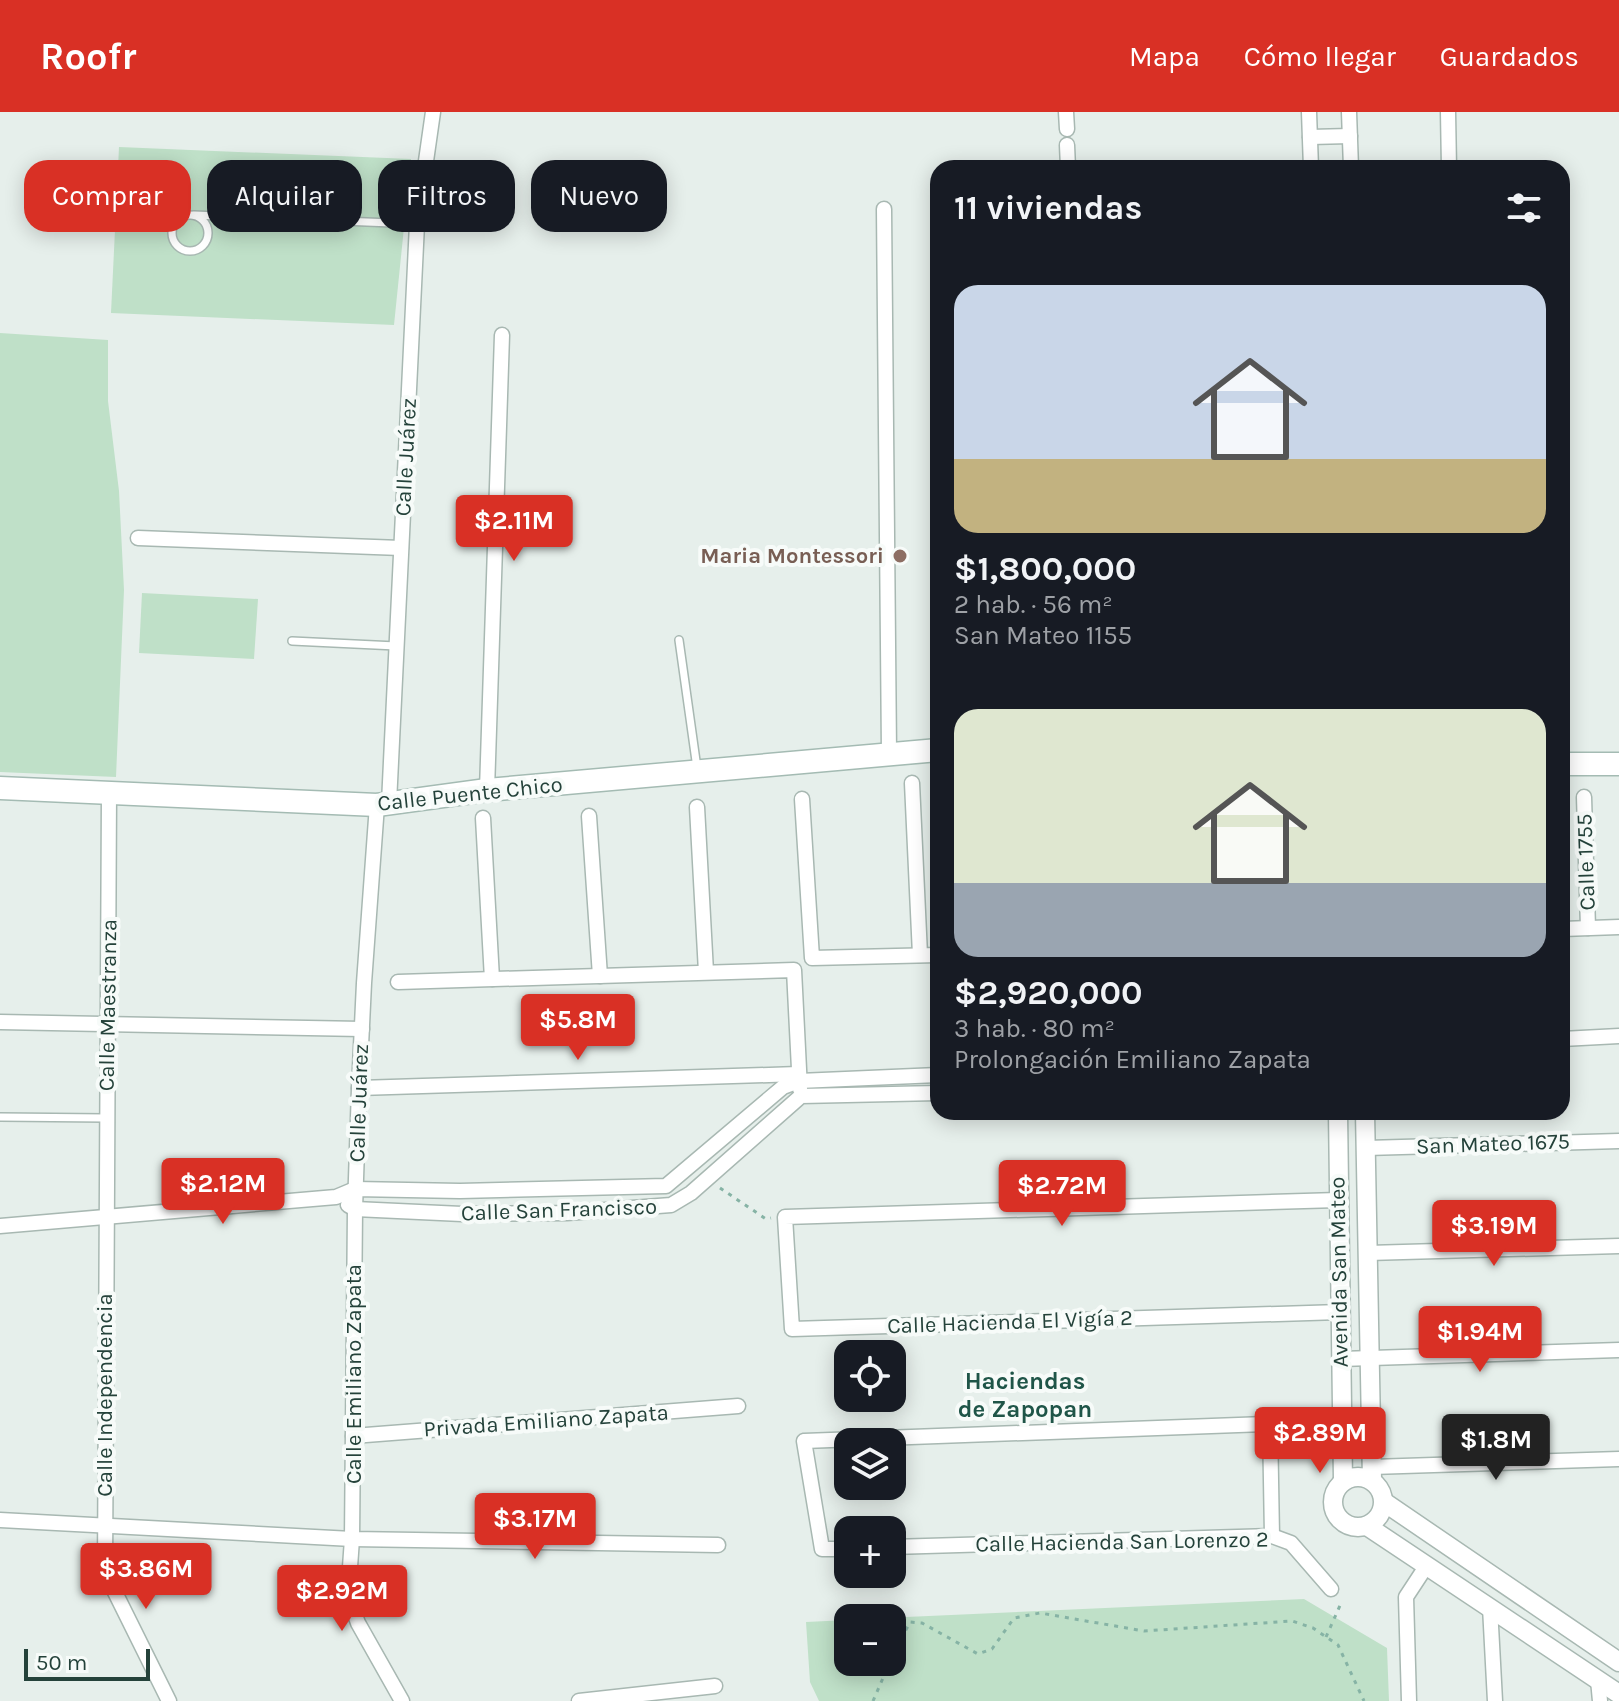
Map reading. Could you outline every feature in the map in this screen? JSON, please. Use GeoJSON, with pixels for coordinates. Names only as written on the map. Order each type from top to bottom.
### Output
{"type":"FeatureCollection","features":[{"type":"Feature","properties":{"kind":"main road","name":"Calle Puente Chico"},"geometry":{"type":"LineString","coordinates":[[0,788],[383,804],[487,790],[930,750]]}},
{"type":"Feature","properties":{"kind":"main road"},"geometry":{"type":"LineString","coordinates":[[1570,764],[1619,764]]}},
{"type":"Feature","properties":{"kind":"street","name":"Calle Juárez"},"geometry":{"type":"LineString","coordinates":[[426,160],[433,112]]}},
{"type":"Feature","properties":{"kind":"street"},"geometry":{"type":"LineString","coordinates":[[1066,112],[1067,129]]}},
{"type":"Feature","properties":{"kind":"street"},"geometry":{"type":"LineString","coordinates":[[1309,112],[1311,160]]}},
{"type":"Feature","properties":{"kind":"street"},"geometry":{"type":"LineString","coordinates":[[1349,112],[1351,160]]}},
{"type":"Feature","properties":{"kind":"street"},"geometry":{"type":"LineString","coordinates":[[1448,112],[1449,160]]}},
{"type":"Feature","properties":{"kind":"street"},"geometry":{"type":"LineString","coordinates":[[1310,137],[1350,136]]}},
{"type":"Feature","properties":{"kind":"street"},"geometry":{"type":"LineString","coordinates":[[1067,145],[1068,160]]}},
{"type":"Feature","properties":{"kind":"street"},"geometry":{"type":"LineString","coordinates":[[884,209],[889,753]]}},
{"type":"Feature","properties":{"kind":"street","name":"Calle Juárez"},"geometry":{"type":"LineString","coordinates":[[355,1209],[362,1029],[396,646],[417,232]]}},
{"type":"Feature","properties":{"kind":"street"},"geometry":{"type":"LineString","coordinates":[[487,790],[502,335]]}},
{"type":"Feature","properties":{"kind":"street"},"geometry":{"type":"LineString","coordinates":[[138,538],[401,548]]}},
{"type":"Feature","properties":{"kind":"street"},"geometry":{"type":"LineString","coordinates":[[912,783],[920,955]]}},
{"type":"Feature","properties":{"kind":"street","name":"Calle Maestranza"},"geometry":{"type":"LineString","coordinates":[[107,1217],[109,793]]}},
{"type":"Feature","properties":{"kind":"street","name":"Calle 1755"},"geometry":{"type":"LineString","coordinates":[[1584,797],[1588,928]]}},
{"type":"Feature","properties":{"kind":"street"},"geometry":{"type":"LineString","coordinates":[[802,799],[812,958],[930,955]]}},
{"type":"Feature","properties":{"kind":"street"},"geometry":{"type":"LineString","coordinates":[[697,807],[706,972]]}},
{"type":"Feature","properties":{"kind":"street"},"geometry":{"type":"LineString","coordinates":[[589,816],[600,976]]}},
{"type":"Feature","properties":{"kind":"street"},"geometry":{"type":"LineString","coordinates":[[483,818],[492,979]]}},
{"type":"Feature","properties":{"kind":"street"},"geometry":{"type":"LineString","coordinates":[[1570,929],[1619,927]]}},
{"type":"Feature","properties":{"kind":"street"},"geometry":{"type":"LineString","coordinates":[[398,982],[794,970],[801,1096],[930,1093]]}},
{"type":"Feature","properties":{"kind":"street"},"geometry":{"type":"LineString","coordinates":[[0,1022],[362,1029]]}},
{"type":"Feature","properties":{"kind":"street"},"geometry":{"type":"LineString","coordinates":[[1570,1039],[1619,1036]]}},
{"type":"Feature","properties":{"kind":"street","name":"Calle San Francisco"},"geometry":{"type":"LineString","coordinates":[[0,1226],[336,1197],[355,1189],[460,1191],[666,1186],[798,1077],[930,1075]]}},
{"type":"Feature","properties":{"kind":"street"},"geometry":{"type":"LineString","coordinates":[[359,1088],[798,1077]]}},
{"type":"Feature","properties":{"kind":"street","name":"Calle San Francisco"},"geometry":{"type":"LineString","coordinates":[[336,1197],[355,1209],[462,1214],[567,1213],[671,1205],[708,1178],[801,1096]]}},
{"type":"Feature","properties":{"kind":"street","name":"Avenida San Mateo"},"geometry":{"type":"LineString","coordinates":[[1338,1120],[1343,1481],[1333,1496],[1335,1514],[1349,1526],[1367,1526],[1619,1694]]}},
{"type":"Feature","properties":{"kind":"street","name":"Avenida San Mateo"},"geometry":{"type":"LineString","coordinates":[[1365,1120],[1372,1474],[1384,1502],[1619,1662]]}},
{"type":"Feature","properties":{"kind":"street","name":"San Mateo 1675"},"geometry":{"type":"LineString","coordinates":[[1366,1148],[1619,1141]]}},
{"type":"Feature","properties":{"kind":"street"},"geometry":{"type":"LineString","coordinates":[[666,1186],[680,1201]]}},
{"type":"Feature","properties":{"kind":"street"},"geometry":{"type":"LineString","coordinates":[[565,1188],[567,1213]]}},
{"type":"Feature","properties":{"kind":"street"},"geometry":{"type":"LineString","coordinates":[[460,1191],[462,1214]]}},
{"type":"Feature","properties":{"kind":"street"},"geometry":{"type":"LineString","coordinates":[[785,1217],[1338,1200]]}},
{"type":"Feature","properties":{"kind":"street","name":"Calle Emiliano Zapata"},"geometry":{"type":"LineString","coordinates":[[355,1209],[352,1539],[348,1595],[358,1623],[402,1701]]}},
{"type":"Feature","properties":{"kind":"street","name":"Calle Independencia"},"geometry":{"type":"LineString","coordinates":[[107,1217],[105,1572],[169,1701]]}},
{"type":"Feature","properties":{"kind":"street","name":"Calle Hacienda El Vigía 2"},"geometry":{"type":"LineString","coordinates":[[785,1217],[792,1329],[1340,1312]]}},
{"type":"Feature","properties":{"kind":"street"},"geometry":{"type":"LineString","coordinates":[[1339,1242],[1368,1248],[1619,1246]]}},
{"type":"Feature","properties":{"kind":"street"},"geometry":{"type":"LineString","coordinates":[[1341,1359],[1619,1350]]}},
{"type":"Feature","properties":{"kind":"street","name":"Privada Emiliano Zapata"},"geometry":{"type":"LineString","coordinates":[[353,1436],[738,1406]]}},
{"type":"Feature","properties":{"kind":"street"},"geometry":{"type":"LineString","coordinates":[[834,1549],[822,1549],[804,1441],[1371,1420]]}},
{"type":"Feature","properties":{"kind":"street"},"geometry":{"type":"LineString","coordinates":[[1270,1424],[1272,1536]]}},
{"type":"Feature","properties":{"kind":"street"},"geometry":{"type":"LineString","coordinates":[[1343,1481],[1372,1474],[1619,1459]]}},
{"type":"Feature","properties":{"kind":"street"},"geometry":{"type":"LineString","coordinates":[[1367,1526],[1376,1520],[1384,1502]]}},
{"type":"Feature","properties":{"kind":"street"},"geometry":{"type":"LineString","coordinates":[[0,1520],[352,1539],[718,1545]]}},
{"type":"Feature","properties":{"kind":"street","name":"Calle Hacienda San Lorenzo 2"},"geometry":{"type":"LineString","coordinates":[[906,1547],[1272,1536],[1291,1543],[1331,1589]]}},
{"type":"Feature","properties":{"kind":"street"},"geometry":{"type":"LineString","coordinates":[[1409,1701],[1406,1597],[1427,1565]]}},
{"type":"Feature","properties":{"kind":"street"},"geometry":{"type":"LineString","coordinates":[[1490,1607],[1495,1701]]}},
{"type":"Feature","properties":{"kind":"street"},"geometry":{"type":"LineString","coordinates":[[1598,1680],[1600,1701]]}},
{"type":"Feature","properties":{"kind":"street"},"geometry":{"type":"LineString","coordinates":[[579,1701],[715,1686]]}},
{"type":"Feature","properties":{"kind":"lane"},"geometry":{"type":"LineString","coordinates":[[194,215],[205,223],[208,234],[203,245],[188,251],[177,246],[172,232],[179,218],[194,215],[378,222]]}},
{"type":"Feature","properties":{"kind":"lane"},"geometry":{"type":"LineString","coordinates":[[679,640],[697,770]]}},
{"type":"Feature","properties":{"kind":"lane"},"geometry":{"type":"LineString","coordinates":[[292,641],[396,646]]}},
{"type":"Feature","properties":{"kind":"lane"},"geometry":{"type":"LineString","coordinates":[[0,1117],[106,1118]]}},
{"type":"Feature","properties":{"kind":"path"},"geometry":{"type":"LineString","coordinates":[[708,1178],[766,1219],[785,1217]]}},
{"type":"Feature","properties":{"kind":"path"},"geometry":{"type":"LineString","coordinates":[[1326,1637],[1342,1602],[1331,1589]]}},
{"type":"Feature","properties":{"kind":"path"},"geometry":{"type":"LineString","coordinates":[[906,1630],[910,1622],[922,1623],[978,1654],[992,1649],[1014,1618],[1040,1613],[1144,1631],[1292,1621],[1313,1628],[1338,1645],[1364,1701]]}},
{"type":"Feature","properties":{"kind":"path"},"geometry":{"type":"LineString","coordinates":[[873,1701],[884,1676]]}},
{"type":"Feature","properties":{"kind":"green space"},"geometry":{"type":"Polygon","coordinates":[[[119,147],[411,159],[378,160],[378,232],[404,232],[394,325],[111,313],[115,232],[191,232],[191,160],[118,160],[119,147]]]}},
{"type":"Feature","properties":{"kind":"green space"},"geometry":{"type":"Polygon","coordinates":[[[0,333],[108,340],[108,401],[119,491],[124,590],[116,777],[0,772],[0,333]]]}},
{"type":"Feature","properties":{"kind":"green space"},"geometry":{"type":"Polygon","coordinates":[[[142,593],[258,599],[254,659],[139,653],[142,593]]]}},
{"type":"Feature","properties":{"kind":"green space"},"geometry":{"type":"Polygon","coordinates":[[[1304,1599],[1387,1648],[1389,1701],[819,1701],[810,1682],[806,1622],[834,1621],[834,1676],[906,1676],[906,1617],[1304,1599]]]}},
{"type":"Feature","properties":{"kind":"place","name":"Maria Montessori"},"geometry":{"type":"Point","coordinates":[900,556]}},
{"type":"Feature","properties":{"kind":"district","name":"Haciendas de Zapopan"},"geometry":{"type":"Point","coordinates":[1025,1395]}}]}
